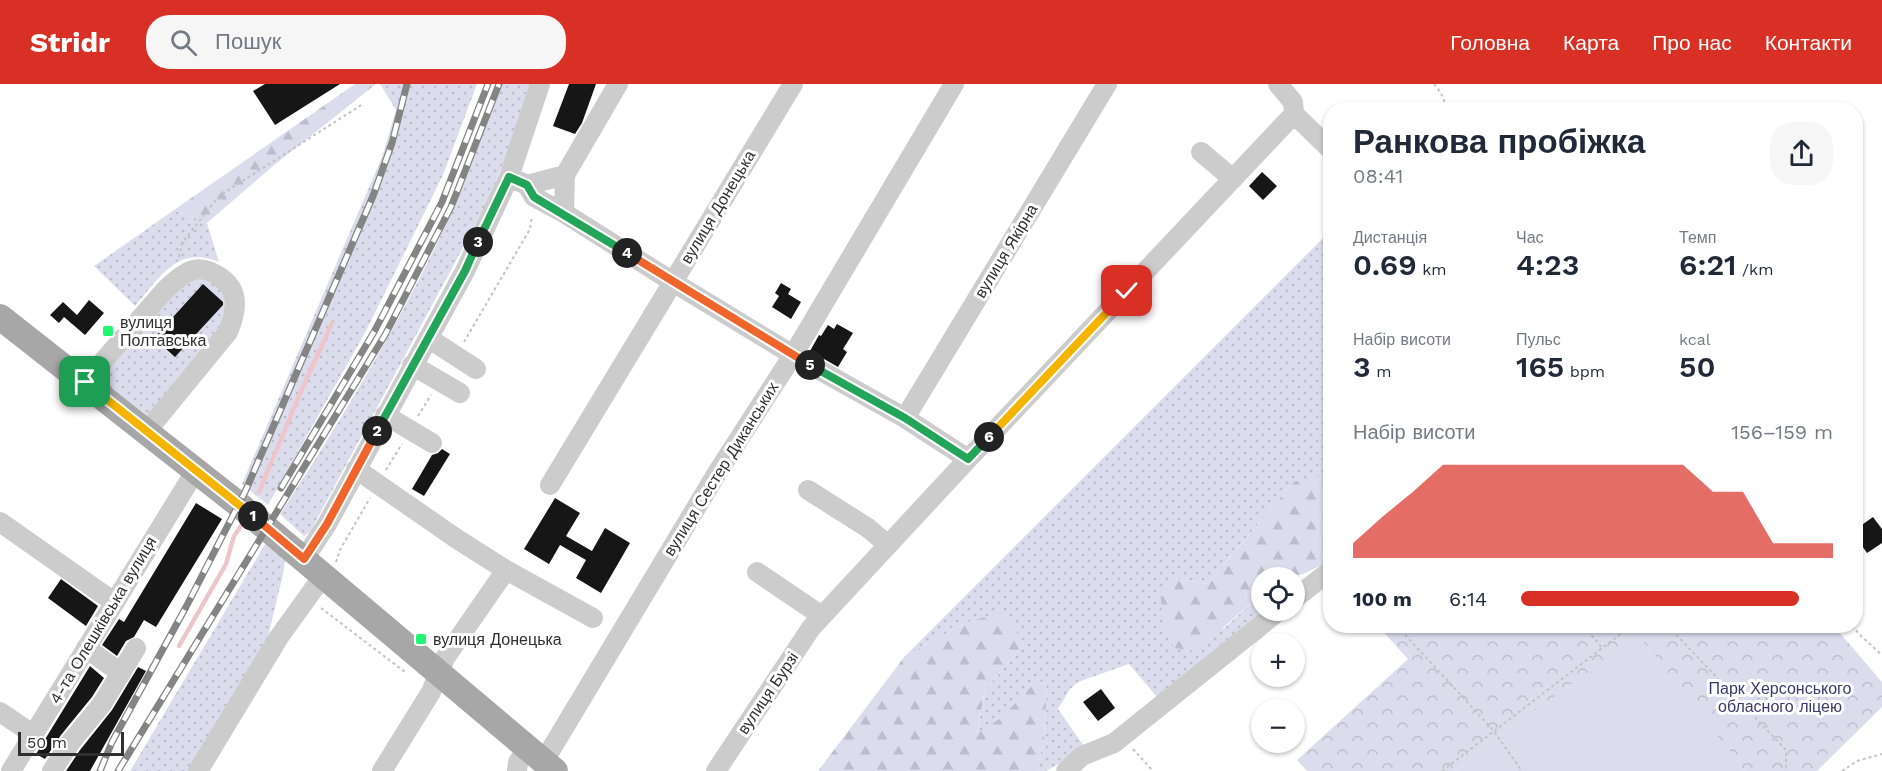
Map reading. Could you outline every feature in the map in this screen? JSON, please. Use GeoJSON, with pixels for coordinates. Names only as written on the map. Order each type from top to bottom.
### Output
{"type":"FeatureCollection","features":[{"type":"Feature","properties":{"kind":"main road"},"geometry":{"type":"LineString","coordinates":[[0,317],[196,470],[304,559],[435,683],[542,760]]}},
{"type":"Feature","properties":{"kind":"street"},"geometry":{"type":"LineString","coordinates":[[304,559],[327,524],[465,271],[509,177],[540,84]]}},
{"type":"Feature","properties":{"kind":"street"},"geometry":{"type":"LineString","coordinates":[[564,213],[565,175],[618,84]]}},
{"type":"Feature","properties":{"kind":"street","name":"вулиця Донецька"},"geometry":{"type":"LineString","coordinates":[[550,485],[793,84]]}},
{"type":"Feature","properties":{"kind":"street","name":"вулиця Сестер Диканських"},"geometry":{"type":"LineString","coordinates":[[517,771],[518,762],[542,760],[550,751],[717,473],[793,355],[954,84]]}},
{"type":"Feature","properties":{"kind":"street","name":"вулиця Якірна"},"geometry":{"type":"LineString","coordinates":[[905,418],[1107,84]]}},
{"type":"Feature","properties":{"kind":"street"},"geometry":{"type":"LineString","coordinates":[[1278,84],[1293,102],[1294,114],[1323,142]]}},
{"type":"Feature","properties":{"kind":"street","name":"вулиця Бурзі"},"geometry":{"type":"LineString","coordinates":[[716,771],[822,616],[1294,114]]}},
{"type":"Feature","properties":{"kind":"street"},"geometry":{"type":"LineString","coordinates":[[1201,152],[1233,178]]}},
{"type":"Feature","properties":{"kind":"street"},"geometry":{"type":"LineString","coordinates":[[527,185],[565,175]]}},
{"type":"Feature","properties":{"kind":"street"},"geometry":{"type":"LineString","coordinates":[[509,177],[527,185],[534,197],[564,213],[793,355],[905,418],[968,459]]}},
{"type":"Feature","properties":{"kind":"street"},"geometry":{"type":"LineString","coordinates":[[85,382],[173,283],[193,270],[208,270],[222,277],[231,287],[236,301],[234,318],[228,332],[147,431]]}},
{"type":"Feature","properties":{"kind":"street"},"geometry":{"type":"LineString","coordinates":[[428,338],[476,369]]}},
{"type":"Feature","properties":{"kind":"street"},"geometry":{"type":"LineString","coordinates":[[412,365],[460,393]]}},
{"type":"Feature","properties":{"kind":"street"},"geometry":{"type":"LineString","coordinates":[[386,415],[432,443]]}},
{"type":"Feature","properties":{"kind":"street"},"geometry":{"type":"LineString","coordinates":[[356,469],[506,570],[592,618]]}},
{"type":"Feature","properties":{"kind":"street","name":"4-та Олешківська вулиця"},"geometry":{"type":"LineString","coordinates":[[10,771],[196,470]]}},
{"type":"Feature","properties":{"kind":"street"},"geometry":{"type":"LineString","coordinates":[[808,490],[868,528],[888,545]]}},
{"type":"Feature","properties":{"kind":"street"},"geometry":{"type":"LineString","coordinates":[[0,522],[114,602]]}},
{"type":"Feature","properties":{"kind":"street"},"geometry":{"type":"LineString","coordinates":[[382,771],[435,683],[445,658],[506,570]]}},
{"type":"Feature","properties":{"kind":"street"},"geometry":{"type":"LineString","coordinates":[[757,573],[822,616]]}},
{"type":"Feature","properties":{"kind":"street"},"geometry":{"type":"LineString","coordinates":[[198,771],[279,637],[323,576]]}},
{"type":"Feature","properties":{"kind":"street"},"geometry":{"type":"LineString","coordinates":[[1305,590],[1323,576]]}},
{"type":"Feature","properties":{"kind":"street"},"geometry":{"type":"LineString","coordinates":[[1066,771],[1082,756],[1114,743],[1267,621]]}},
{"type":"Feature","properties":{"kind":"street"},"geometry":{"type":"LineString","coordinates":[[86,648],[121,673]]}},
{"type":"Feature","properties":{"kind":"street"},"geometry":{"type":"LineString","coordinates":[[52,771],[70,743],[102,704],[136,648]]}},
{"type":"Feature","properties":{"kind":"street"},"geometry":{"type":"LineString","coordinates":[[0,712],[34,735]]}},
{"type":"Feature","properties":{"kind":"path"},"geometry":{"type":"LineString","coordinates":[[1434,84],[1441,92],[1444,102]]}},
{"type":"Feature","properties":{"kind":"path"},"geometry":{"type":"LineString","coordinates":[[173,283],[182,243],[219,196],[363,104]]}},
{"type":"Feature","properties":{"kind":"path"},"geometry":{"type":"LineString","coordinates":[[307,597],[435,683]]}},
{"type":"Feature","properties":{"kind":"path"},"geometry":{"type":"LineString","coordinates":[[1403,633],[1493,730],[1522,771]]}},
{"type":"Feature","properties":{"kind":"path"},"geometry":{"type":"LineString","coordinates":[[1590,633],[1602,648]]}},
{"type":"Feature","properties":{"kind":"path"},"geometry":{"type":"LineString","coordinates":[[1442,771],[1622,633]]}},
{"type":"Feature","properties":{"kind":"path"},"geometry":{"type":"LineString","coordinates":[[1675,633],[1786,750],[1786,771]]}},
{"type":"Feature","properties":{"kind":"path"},"geometry":{"type":"LineString","coordinates":[[1858,633],[1882,655]]}},
{"type":"Feature","properties":{"kind":"path"},"geometry":{"type":"LineString","coordinates":[[1122,736],[1153,771]]}},
{"type":"Feature","properties":{"kind":"path"},"geometry":{"type":"LineString","coordinates":[[1842,771],[1857,761],[1882,754]]}},
{"type":"Feature","properties":{"kind":"green space"},"geometry":{"type":"Polygon","coordinates":[[[355,84],[376,84],[273,166],[207,223],[174,210],[355,84]]]}},
{"type":"Feature","properties":{"kind":"green space"},"geometry":{"type":"Polygon","coordinates":[[[380,84],[477,84],[443,175],[367,329],[268,505],[242,484],[382,157],[396,110],[380,84]]]}},
{"type":"Feature","properties":{"kind":"green space"},"geometry":{"type":"Polygon","coordinates":[[[501,84],[531,84],[511,144],[486,205],[310,532],[304,536],[280,514],[364,378],[422,273],[457,200],[501,84]]]}},
{"type":"Feature","properties":{"kind":"green space"},"geometry":{"type":"Polygon","coordinates":[[[174,210],[207,223],[219,262],[204,258],[180,261],[162,275],[135,306],[94,266],[174,210]]]}},
{"type":"Feature","properties":{"kind":"green space"},"geometry":{"type":"Polygon","coordinates":[[[1323,238],[1323,494],[1294,482],[1207,584],[1175,578],[1223,629],[1251,604],[1251,621],[1255,621],[1157,697],[1129,664],[1078,682],[1070,689],[1058,709],[1086,749],[1046,771],[1037,771],[1044,739],[1047,688],[1038,679],[1001,718],[977,734],[985,690],[1024,644],[967,622],[905,656],[1323,238]]]}},
{"type":"Feature","properties":{"kind":"green space"},"geometry":{"type":"Polygon","coordinates":[[[192,278],[206,278],[222,286],[228,300],[224,328],[150,418],[99,379],[177,287],[192,278]]]}},
{"type":"Feature","properties":{"kind":"green space"},"geometry":{"type":"Polygon","coordinates":[[[1316,475],[1323,483],[1323,564],[1305,573],[1305,567],[1251,567],[1251,604],[1196,651],[1174,648],[1163,623],[1160,590],[1175,578],[1207,584],[1294,482],[1316,475]]]}},
{"type":"Feature","properties":{"kind":"green space"},"geometry":{"type":"Polygon","coordinates":[[[265,544],[285,559],[268,637],[189,771],[130,771],[265,544]]]}},
{"type":"Feature","properties":{"kind":"green space"},"geometry":{"type":"Polygon","coordinates":[[[1004,612],[1024,644],[985,690],[977,733],[1001,718],[1038,679],[1047,688],[1044,739],[1037,771],[818,771],[905,656],[967,622],[1004,612]]]}},
{"type":"Feature","properties":{"kind":"green space","name":"Парк Херсонського обласного ліцею"},"geometry":{"type":"Polygon","coordinates":[[[1384,633],[1840,633],[1882,682],[1882,707],[1817,771],[1745,771],[1639,637],[1486,745],[1455,771],[1307,771],[1297,760],[1408,659],[1384,633]]]}},
{"type":"Feature","properties":{"kind":"green space"},"geometry":{"type":"Polygon","coordinates":[[[1639,636],[1745,771],[1455,771],[1486,745],[1639,636]]]}},
{"type":"Feature","properties":{"kind":"building"},"geometry":{"type":"Polygon","coordinates":[[[265,84],[340,84],[275,125],[253,91],[265,84]]]}},
{"type":"Feature","properties":{"kind":"building"},"geometry":{"type":"Polygon","coordinates":[[[569,84],[596,84],[582,123],[575,134],[553,126],[569,84]]]}},
{"type":"Feature","properties":{"kind":"building"},"geometry":{"type":"Polygon","coordinates":[[[1262,172],[1277,186],[1263,200],[1249,186],[1262,172]]]}},
{"type":"Feature","properties":{"kind":"building"},"geometry":{"type":"Polygon","coordinates":[[[781,283],[791,289],[788,294],[801,302],[791,319],[772,307],[779,296],[775,293],[781,283]]]}},
{"type":"Feature","properties":{"kind":"building"},"geometry":{"type":"Polygon","coordinates":[[[203,284],[223,302],[223,305],[175,357],[154,338],[203,284]]]}},
{"type":"Feature","properties":{"kind":"building"},"geometry":{"type":"Polygon","coordinates":[[[89,300],[104,313],[85,335],[64,317],[59,323],[50,315],[63,302],[77,315],[89,300]]]}},
{"type":"Feature","properties":{"kind":"building"},"geometry":{"type":"Polygon","coordinates":[[[837,324],[853,333],[843,349],[847,352],[838,367],[810,351],[828,325],[834,329],[837,324]]]}},
{"type":"Feature","properties":{"kind":"building"},"geometry":{"type":"Polygon","coordinates":[[[442,449],[450,454],[424,496],[412,489],[432,455],[442,449]]]}},
{"type":"Feature","properties":{"kind":"building"},"geometry":{"type":"Polygon","coordinates":[[[555,498],[580,513],[566,536],[592,551],[605,528],[630,543],[601,593],[576,578],[586,560],[560,545],[549,564],[524,549],[555,498]]]}},
{"type":"Feature","properties":{"kind":"building"},"geometry":{"type":"Polygon","coordinates":[[[196,503],[222,519],[156,627],[144,620],[134,637],[126,641],[117,656],[102,645],[119,619],[124,622],[196,503]]]}},
{"type":"Feature","properties":{"kind":"building"},"geometry":{"type":"Polygon","coordinates":[[[1873,517],[1882,529],[1882,543],[1867,553],[1863,547],[1863,524],[1873,517]]]}},
{"type":"Feature","properties":{"kind":"building"},"geometry":{"type":"Polygon","coordinates":[[[61,579],[98,606],[86,626],[48,598],[61,579]]]}},
{"type":"Feature","properties":{"kind":"building"},"geometry":{"type":"Polygon","coordinates":[[[90,666],[104,678],[45,759],[36,754],[90,666]]]}},
{"type":"Feature","properties":{"kind":"building"},"geometry":{"type":"Polygon","coordinates":[[[138,667],[146,671],[90,771],[66,771],[112,710],[138,667]]]}},
{"type":"Feature","properties":{"kind":"building"},"geometry":{"type":"Polygon","coordinates":[[[1101,689],[1115,708],[1098,721],[1083,702],[1101,689]]]}},
{"type":"Feature","properties":{"kind":"waterway"},"geometry":{"type":"LineString","coordinates":[[259,492],[332,323]]}},
{"type":"Feature","properties":{"kind":"waterway"},"geometry":{"type":"LineString","coordinates":[[179,646],[226,564],[234,536],[243,523]]}},
{"type":"Feature","properties":{"kind":"railway"},"geometry":{"type":"LineString","coordinates":[[100,771],[112,742],[186,607],[245,492],[373,196],[392,143],[407,84]]}},
{"type":"Feature","properties":{"kind":"railway"},"geometry":{"type":"LineString","coordinates":[[281,488],[374,332],[442,202],[488,84]]}},
{"type":"Feature","properties":{"kind":"railway"},"geometry":{"type":"LineString","coordinates":[[118,771],[385,335],[451,207],[499,84]]}},
{"type":"Feature","properties":{"kind":"place","name":"вулиця Полтавська"},"geometry":{"type":"Point","coordinates":[108,331]}},
{"type":"Feature","properties":{"kind":"place","name":"вулиця Донецька"},"geometry":{"type":"Point","coordinates":[421,639]}},
{"type":"Feature","properties":{"kind":"route"},"geometry":{"type":"LineString","coordinates":[[85,382],[304,559],[327,524],[465,271],[509,177],[527,185],[534,197],[564,213],[793,355],[905,418],[968,459],[1127,291]]}}]}
